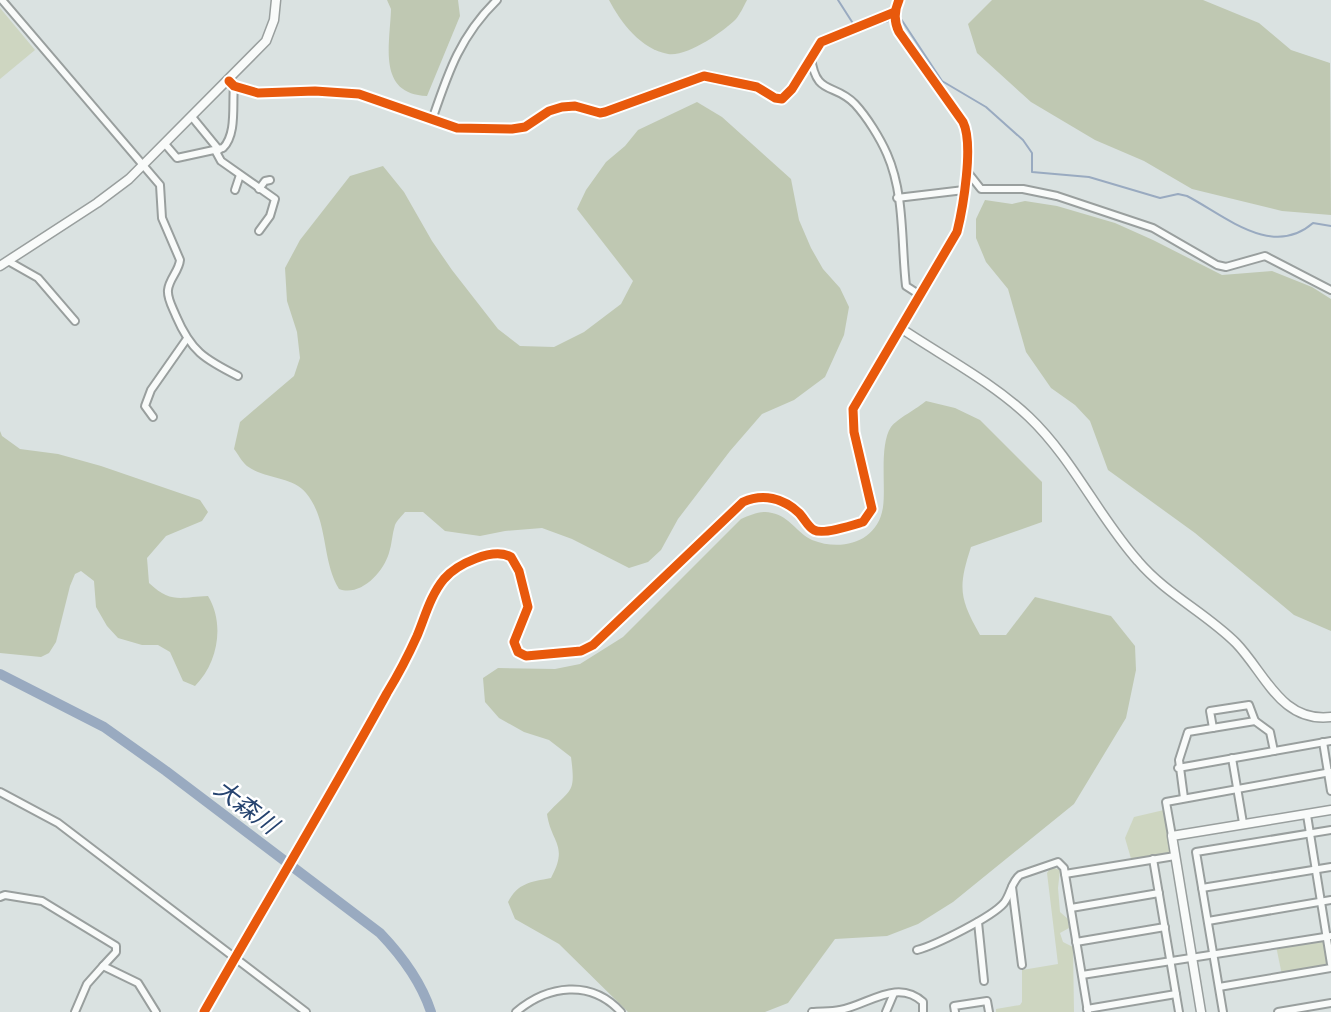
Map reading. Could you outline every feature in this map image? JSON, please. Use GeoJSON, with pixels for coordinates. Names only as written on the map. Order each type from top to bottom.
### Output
{"type":"FeatureCollection","features":[{"type":"Feature","properties":{"kind":"street"},"geometry":{"type":"LineString","coordinates":[[2,0],[160,186],[162,218],[180,260],[168,293],[186,340],[205,357],[238,376]]}},
{"type":"Feature","properties":{"kind":"street"},"geometry":{"type":"LineString","coordinates":[[4,263],[114,192],[192,117],[232,83],[266,41],[274,20],[276,0]]}},
{"type":"Feature","properties":{"kind":"street"},"geometry":{"type":"LineString","coordinates":[[432,120],[458,50],[470,31],[497,0]]}},
{"type":"Feature","properties":{"kind":"street"},"geometry":{"type":"LineString","coordinates":[[204,1012],[398,674],[432,599],[447,576],[464,564],[497,554],[511,557],[519,571],[528,607],[515,638],[515,647],[526,656],[581,652],[593,645],[735,509],[750,499],[769,497],[780,500],[790,506],[811,528],[818,531],[863,522],[872,509],[854,432],[853,410],[957,232],[969,144],[967,130],[904,41],[896,25],[895,12],[900,0]]}},
{"type":"Feature","properties":{"kind":"street"},"geometry":{"type":"LineString","coordinates":[[232,83],[258,93],[315,91],[359,94],[457,128],[525,127],[549,111],[562,107],[575,106],[605,112],[704,76],[757,86],[782,99],[792,89],[821,42],[895,12]]}},
{"type":"Feature","properties":{"kind":"street"},"geometry":{"type":"LineString","coordinates":[[811,57],[818,81],[854,102],[884,148],[890,162],[905,241],[906,286],[920,295]]}},
{"type":"Feature","properties":{"kind":"street"},"geometry":{"type":"LineString","coordinates":[[165,144],[177,158],[217,150],[229,140],[232,83]]}},
{"type":"Feature","properties":{"kind":"street"},"geometry":{"type":"LineString","coordinates":[[192,117],[217,150],[221,161],[275,199],[270,216],[259,231]]}},
{"type":"Feature","properties":{"kind":"street"},"geometry":{"type":"LineString","coordinates":[[966,170],[981,189],[1047,193],[1153,228],[1217,265],[1226,267],[1265,256],[1331,289]]}},
{"type":"Feature","properties":{"kind":"street"},"geometry":{"type":"LineString","coordinates":[[235,190],[240,175]]}},
{"type":"Feature","properties":{"kind":"street"},"geometry":{"type":"LineString","coordinates":[[259,188],[265,181],[270,180]]}},
{"type":"Feature","properties":{"kind":"street"},"geometry":{"type":"LineString","coordinates":[[898,198],[964,190]]}},
{"type":"Feature","properties":{"kind":"street"},"geometry":{"type":"LineString","coordinates":[[4,263],[38,278],[75,321]]}},
{"type":"Feature","properties":{"kind":"street"},"geometry":{"type":"LineString","coordinates":[[902,329],[999,392],[1032,419],[1077,473],[1136,560],[1164,587],[1233,640],[1284,703],[1308,716],[1331,717]]}},
{"type":"Feature","properties":{"kind":"street"},"geometry":{"type":"LineString","coordinates":[[153,417],[145,406],[151,390],[186,340]]}},
{"type":"Feature","properties":{"kind":"street"},"geometry":{"type":"LineString","coordinates":[[1213,728],[1210,712],[1250,705],[1255,721],[1270,732],[1274,751]]}},
{"type":"Feature","properties":{"kind":"street"},"geometry":{"type":"LineString","coordinates":[[1184,798],[1178,768],[1188,732],[1255,721]]}},
{"type":"Feature","properties":{"kind":"street"},"geometry":{"type":"LineString","coordinates":[[1178,768],[1331,741]]}},
{"type":"Feature","properties":{"kind":"street"},"geometry":{"type":"LineString","coordinates":[[1323,742],[1331,792]]}},
{"type":"Feature","properties":{"kind":"street"},"geometry":{"type":"LineString","coordinates":[[1232,758],[1243,823]]}},
{"type":"Feature","properties":{"kind":"street"},"geometry":{"type":"LineString","coordinates":[[1201,1012],[1166,802],[1329,772]]}},
{"type":"Feature","properties":{"kind":"street"},"geometry":{"type":"LineString","coordinates":[[0,792],[58,823],[306,1012]]}},
{"type":"Feature","properties":{"kind":"street"},"geometry":{"type":"LineString","coordinates":[[1172,836],[1331,810]]}},
{"type":"Feature","properties":{"kind":"street"},"geometry":{"type":"LineString","coordinates":[[1219,987],[1331,966],[1329,936],[1307,815]]}},
{"type":"Feature","properties":{"kind":"street"},"geometry":{"type":"LineString","coordinates":[[1223,1012],[1196,852],[1331,830]]}},
{"type":"Feature","properties":{"kind":"street"},"geometry":{"type":"LineString","coordinates":[[1065,874],[1175,856]]}},
{"type":"Feature","properties":{"kind":"street"},"geometry":{"type":"LineString","coordinates":[[1153,859],[1179,1012]]}},
{"type":"Feature","properties":{"kind":"street"},"geometry":{"type":"LineString","coordinates":[[917,950],[931,946],[994,913],[1005,902],[1015,879],[1020,875],[1058,862],[1063,865],[1065,874],[1088,1010],[1176,994]]}},
{"type":"Feature","properties":{"kind":"street"},"geometry":{"type":"LineString","coordinates":[[1202,888],[1331,867]]}},
{"type":"Feature","properties":{"kind":"street"},"geometry":{"type":"LineString","coordinates":[[1012,887],[1022,965]]}},
{"type":"Feature","properties":{"kind":"street"},"geometry":{"type":"LineString","coordinates":[[1071,908],[1159,893]]}},
{"type":"Feature","properties":{"kind":"street"},"geometry":{"type":"LineString","coordinates":[[0,897],[5,895],[42,901],[116,946],[117,950],[87,984],[75,1012]]}},
{"type":"Feature","properties":{"kind":"street"},"geometry":{"type":"LineString","coordinates":[[1208,921],[1331,900]]}},
{"type":"Feature","properties":{"kind":"street"},"geometry":{"type":"LineString","coordinates":[[978,922],[984,981]]}},
{"type":"Feature","properties":{"kind":"street"},"geometry":{"type":"LineString","coordinates":[[1076,942],[1165,927]]}},
{"type":"Feature","properties":{"kind":"street"},"geometry":{"type":"LineString","coordinates":[[1082,975],[1329,936]]}},
{"type":"Feature","properties":{"kind":"street"},"geometry":{"type":"LineString","coordinates":[[103,966],[138,983],[156,1012]]}},
{"type":"Feature","properties":{"kind":"street"},"geometry":{"type":"LineString","coordinates":[[516,1012],[536,997],[576,988],[603,997],[621,1012]]}},
{"type":"Feature","properties":{"kind":"street"},"geometry":{"type":"LineString","coordinates":[[812,1012],[843,1010],[907,991],[923,1002],[923,1012]]}},
{"type":"Feature","properties":{"kind":"street"},"geometry":{"type":"LineString","coordinates":[[886,1012],[894,993]]}},
{"type":"Feature","properties":{"kind":"street"},"geometry":{"type":"LineString","coordinates":[[955,1012],[954,1006],[987,1001],[989,1012]]}},
{"type":"Feature","properties":{"kind":"street"},"geometry":{"type":"LineString","coordinates":[[1278,1012],[1331,1003]]}},
{"type":"Feature","properties":{"kind":"green space"},"geometry":{"type":"Polygon","coordinates":[[[387,0],[458,0],[460,16],[427,96],[411,93],[400,87],[393,77],[389,52],[391,9],[387,0]]]}},
{"type":"Feature","properties":{"kind":"green space"},"geometry":{"type":"Polygon","coordinates":[[[609,0],[747,0],[736,19],[714,37],[685,52],[668,54],[649,47],[633,34],[609,0]]]}},
{"type":"Feature","properties":{"kind":"green space"},"geometry":{"type":"Polygon","coordinates":[[[992,0],[1203,0],[1259,23],[1291,50],[1330,63],[1331,215],[1282,211],[1192,189],[1144,161],[1095,140],[1031,102],[977,53],[968,24],[992,0]]]}},
{"type":"Feature","properties":{"kind":"green space"},"geometry":{"type":"Polygon","coordinates":[[[0,8],[35,50],[0,79],[0,8]]]}},
{"type":"Feature","properties":{"kind":"green space"},"geometry":{"type":"Polygon","coordinates":[[[697,102],[722,117],[791,179],[799,220],[811,248],[823,269],[840,288],[849,307],[844,335],[825,377],[794,400],[762,414],[678,519],[661,550],[648,562],[629,568],[572,539],[542,528],[480,536],[445,531],[423,512],[405,512],[395,525],[386,561],[370,582],[355,590],[339,589],[329,565],[318,516],[306,493],[293,483],[254,470],[245,464],[234,449],[240,422],[294,376],[300,358],[297,332],[287,301],[285,268],[300,240],[350,176],[383,166],[404,192],[452,270],[498,329],[520,346],[554,347],[584,332],[621,304],[633,281],[577,209],[586,190],[606,162],[625,146],[638,130],[697,102]]]}},
{"type":"Feature","properties":{"kind":"green space"},"geometry":{"type":"Polygon","coordinates":[[[985,200],[1012,204],[1025,201],[1057,206],[1115,223],[1222,275],[1272,271],[1312,287],[1331,299],[1331,631],[1294,615],[1195,533],[1108,470],[1090,421],[1075,405],[1051,388],[1026,352],[1008,289],[986,262],[976,238],[976,219],[985,200]]]}},
{"type":"Feature","properties":{"kind":"green space"},"geometry":{"type":"Polygon","coordinates":[[[926,401],[955,408],[980,420],[1042,482],[1042,522],[971,547],[964,572],[963,592],[964,601],[980,635],[1006,635],[1035,597],[1111,616],[1135,646],[1136,670],[1126,718],[1074,804],[953,902],[918,924],[887,936],[835,939],[788,1003],[765,1012],[628,1012],[559,944],[515,919],[508,902],[512,896],[525,884],[551,878],[556,867],[559,851],[547,814],[570,790],[573,778],[571,757],[549,740],[524,732],[499,718],[485,702],[483,678],[498,668],[555,669],[580,664],[623,637],[741,519],[756,513],[778,515],[807,537],[823,543],[846,544],[866,536],[880,519],[883,507],[887,435],[894,424],[926,401]]]}},
{"type":"Feature","properties":{"kind":"green space"},"geometry":{"type":"Polygon","coordinates":[[[0,431],[2,436],[20,449],[58,454],[101,466],[200,500],[208,512],[202,521],[166,536],[147,558],[149,583],[157,590],[177,598],[208,596],[213,607],[217,643],[209,666],[195,686],[183,681],[170,652],[158,645],[142,645],[118,638],[96,607],[94,581],[81,571],[75,574],[70,586],[56,642],[49,653],[41,657],[0,653],[0,431]]]}},
{"type":"Feature","properties":{"kind":"green space"},"geometry":{"type":"Polygon","coordinates":[[[1164,810],[1173,855],[1132,862],[1125,838],[1134,817],[1164,810]]]}},
{"type":"Feature","properties":{"kind":"green space"},"geometry":{"type":"Polygon","coordinates":[[[1051,867],[1060,870],[1060,912],[1068,919],[1069,928],[1060,933],[1063,942],[1073,947],[1074,1012],[996,1012],[996,1009],[1020,1005],[1022,1002],[1022,970],[1058,964],[1047,873],[1051,867]]]}},
{"type":"Feature","properties":{"kind":"green space"},"geometry":{"type":"Polygon","coordinates":[[[1325,938],[1330,967],[1282,975],[1276,946],[1325,938]]]}},
{"type":"Feature","properties":{"kind":"waterway"},"geometry":{"type":"LineString","coordinates":[[838,0],[854,25]]}},
{"type":"Feature","properties":{"kind":"waterway"},"geometry":{"type":"LineString","coordinates":[[897,19],[901,19],[942,81],[986,107],[1023,140],[1032,153],[1032,172],[1089,177],[1160,198],[1178,194],[1187,196],[1232,222],[1265,235],[1281,237],[1297,233],[1313,223],[1331,226]]}},
{"type":"Feature","properties":{"kind":"waterway"},"geometry":{"type":"LineString","coordinates":[[860,29],[892,20]]}},
{"type":"Feature","properties":{"kind":"waterway","name":"大森川"},"geometry":{"type":"LineString","coordinates":[[0,674],[104,727],[380,933],[410,970],[431,1012]]}},
{"type":"Feature","properties":{"kind":"cycle path"},"geometry":{"type":"LineString","coordinates":[[204,1012],[395,679],[414,643],[435,592],[450,573],[485,556],[503,554],[511,557],[519,571],[528,607],[514,642],[518,652],[526,656],[581,651],[593,645],[743,502],[758,498],[780,501],[793,508],[810,527],[818,531],[863,522],[872,509],[854,432],[853,409],[957,232],[968,160],[963,122],[897,28],[895,12],[899,0]]}},
{"type":"Feature","properties":{"kind":"cycle path"},"geometry":{"type":"LineString","coordinates":[[229,81],[234,86],[258,93],[315,91],[359,94],[457,128],[512,129],[525,127],[549,111],[562,107],[575,106],[605,112],[704,76],[757,87],[775,98],[782,99],[792,89],[821,42],[895,12]]}}]}
